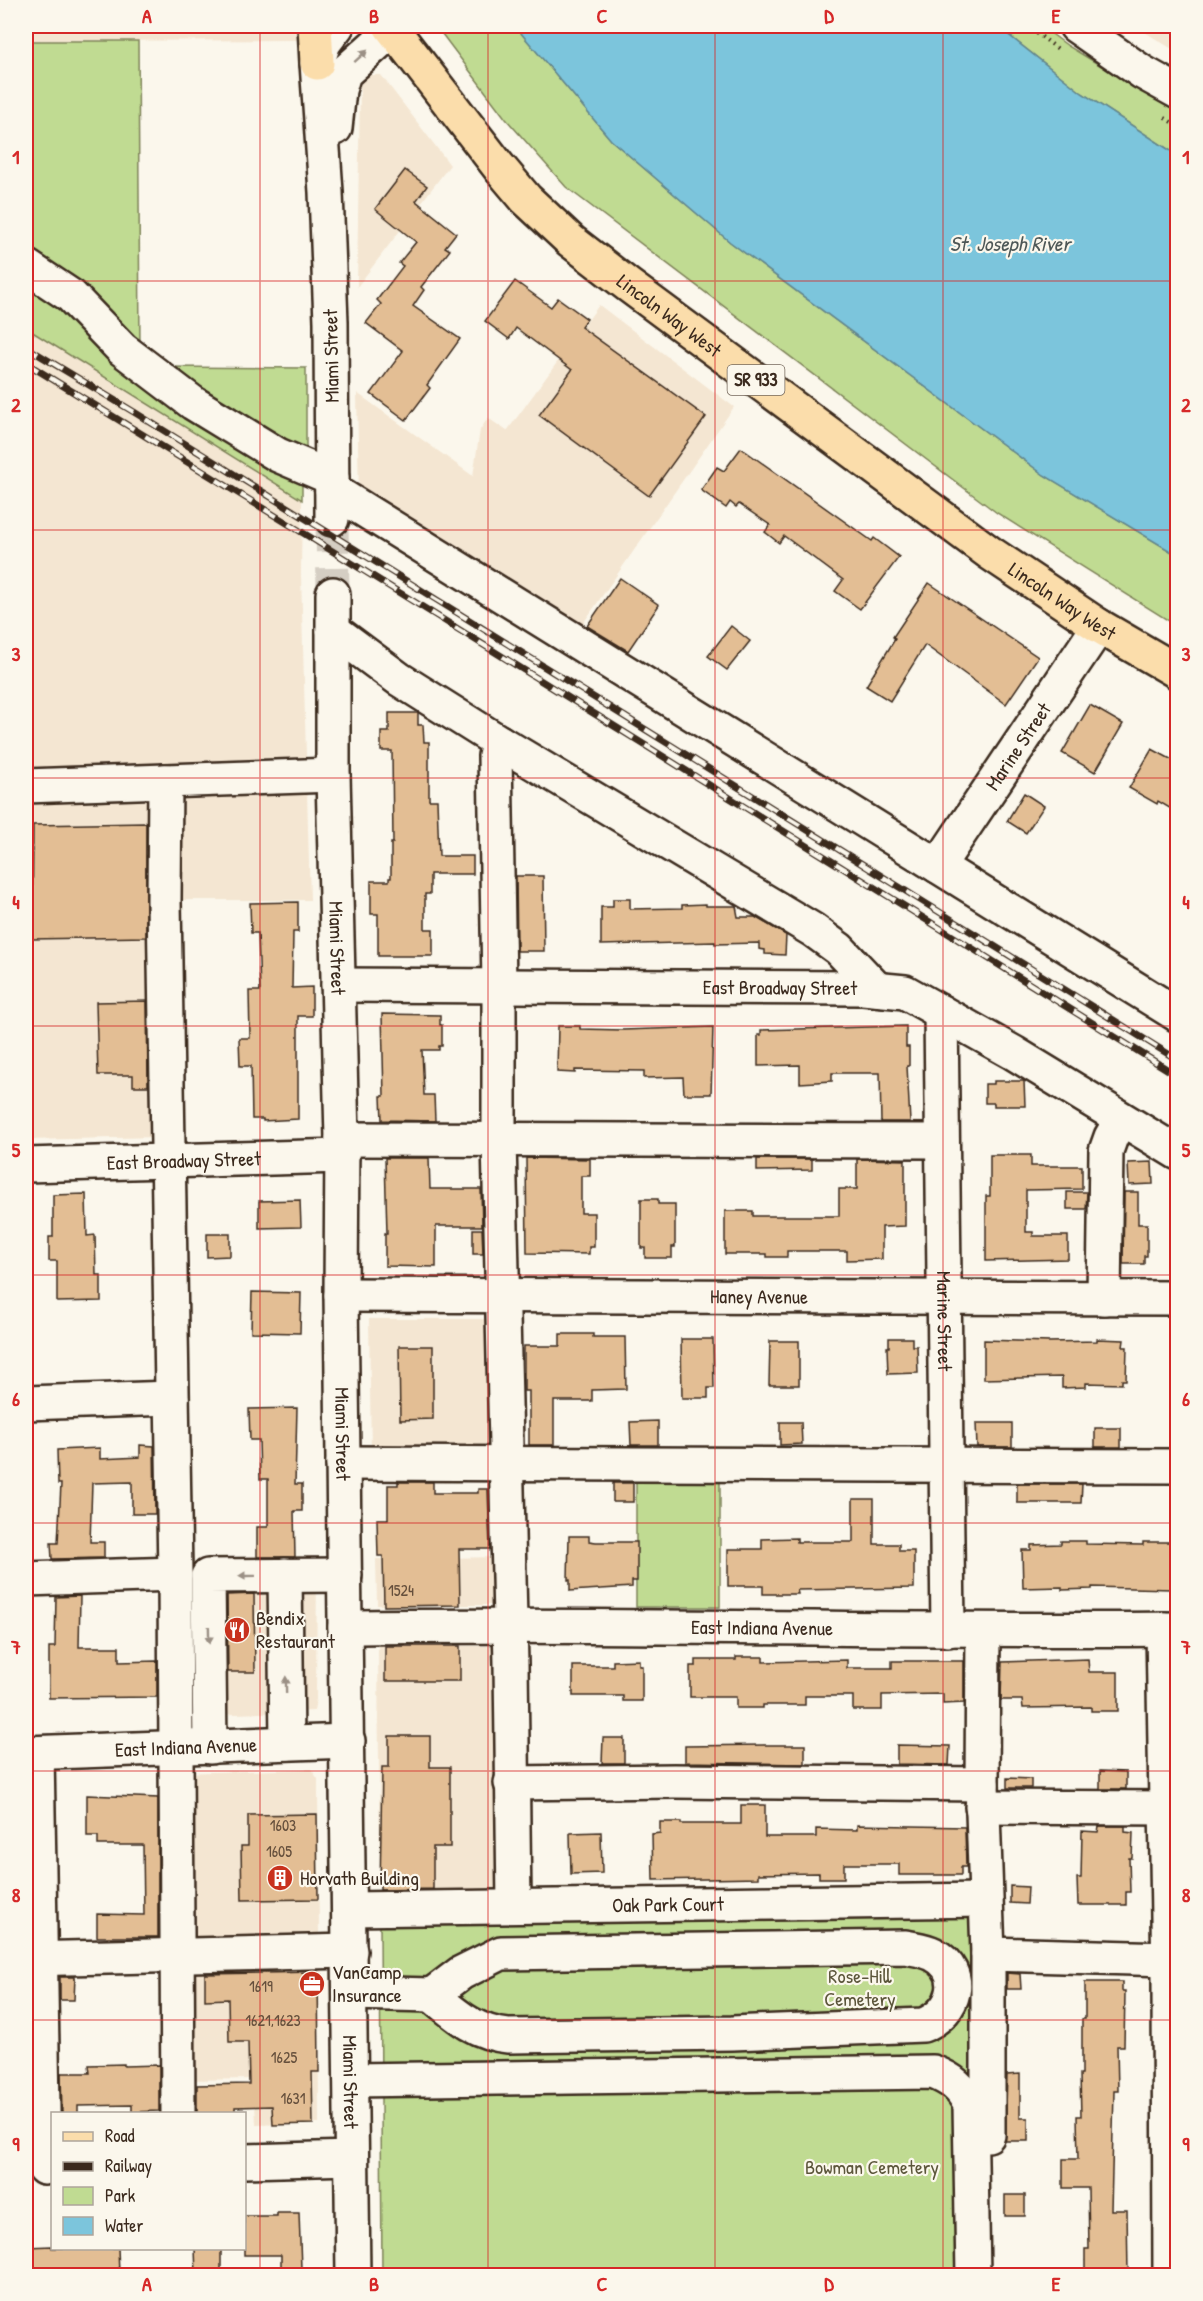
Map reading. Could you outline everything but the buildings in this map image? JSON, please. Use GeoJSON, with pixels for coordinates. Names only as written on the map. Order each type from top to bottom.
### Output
{"type":"FeatureCollection","features":[{"type":"Feature","properties":{"kind":"main road"},"geometry":{"type":"LineString","coordinates":[[315,26],[317,63]]}},
{"type":"Feature","properties":{"kind":"main road","name":"Lincoln Way West"},"geometry":{"type":"LineString","coordinates":[[391,27],[499,167],[526,199],[571,241],[990,553],[1099,626],[1178,672]]}},
{"type":"Feature","properties":{"kind":"street","name":"Miami Street"},"geometry":{"type":"LineString","coordinates":[[332,496],[332,322],[317,63],[324,43],[337,26]]}},
{"type":"Feature","properties":{"kind":"street"},"geometry":{"type":"LineString","coordinates":[[1076,26],[1142,72],[1178,92]]}},
{"type":"Feature","properties":{"kind":"street","name":"Miami Street"},"geometry":{"type":"LineString","coordinates":[[326,192],[339,90],[344,73],[391,27]]}},
{"type":"Feature","properties":{"kind":"street"},"geometry":{"type":"LineString","coordinates":[[26,266],[71,296],[122,349],[193,403],[278,455],[332,496],[1178,1015]]}},
{"type":"Feature","properties":{"kind":"street","name":"Miami Street"},"geometry":{"type":"LineString","coordinates":[[333,594],[333,775],[342,1147],[341,1294],[353,2276]]}},
{"type":"Feature","properties":{"kind":"street","name":"Marine Street"},"geometry":{"type":"LineString","coordinates":[[938,866],[1099,626]]}},
{"type":"Feature","properties":{"kind":"street"},"geometry":{"type":"LineString","coordinates":[[333,630],[399,679],[499,742],[813,930],[839,950],[877,989]]}},
{"type":"Feature","properties":{"kind":"street"},"geometry":{"type":"LineString","coordinates":[[499,742],[495,756],[499,1140],[514,1906]]}},
{"type":"Feature","properties":{"kind":"street"},"geometry":{"type":"LineString","coordinates":[[26,786],[333,775]]}},
{"type":"Feature","properties":{"kind":"street"},"geometry":{"type":"LineString","coordinates":[[165,781],[167,1160],[175,1574],[178,2112]]}},
{"type":"Feature","properties":{"kind":"street","name":"East Broadway Street"},"geometry":{"type":"LineString","coordinates":[[338,985],[877,989],[905,992],[1014,1053],[1178,1153]]}},
{"type":"Feature","properties":{"kind":"street","name":"Marine Street"},"geometry":{"type":"LineString","coordinates":[[941,1012],[948,1629]]}},
{"type":"Feature","properties":{"kind":"street"},"geometry":{"type":"LineString","coordinates":[[1104,1298],[1106,1151],[1110,1137],[1121,1120]]}},
{"type":"Feature","properties":{"kind":"street","name":"East Broadway Street"},"geometry":{"type":"LineString","coordinates":[[26,1165],[167,1160],[342,1147],[499,1140],[942,1141]]}},
{"type":"Feature","properties":{"kind":"street","name":"Haney Avenue"},"geometry":{"type":"LineString","coordinates":[[341,1294],[1178,1298]]}},
{"type":"Feature","properties":{"kind":"street"},"geometry":{"type":"LineString","coordinates":[[26,1403],[172,1398]]}},
{"type":"Feature","properties":{"kind":"street"},"geometry":{"type":"LineString","coordinates":[[343,1462],[1178,1466]]}},
{"type":"Feature","properties":{"kind":"street"},"geometry":{"type":"LineString","coordinates":[[26,1579],[175,1574]]}},
{"type":"Feature","properties":{"kind":"street"},"geometry":{"type":"LineString","coordinates":[[285,1575],[287,1743]]}},
{"type":"Feature","properties":{"kind":"street"},"geometry":{"type":"LineString","coordinates":[[210,1747],[208,1576],[345,1575]]}},
{"type":"Feature","properties":{"kind":"street","name":"East Indiana Avenue"},"geometry":{"type":"LineString","coordinates":[[345,1627],[510,1625],[1170,1629]]}},
{"type":"Feature","properties":{"kind":"street"},"geometry":{"type":"LineString","coordinates":[[983,1629],[982,1796],[988,1954],[988,2276]]}},
{"type":"Feature","properties":{"kind":"street"},"geometry":{"type":"LineString","coordinates":[[1170,1629],[1173,2144],[1170,2276]]}},
{"type":"Feature","properties":{"kind":"street","name":"East Indiana Avenue"},"geometry":{"type":"LineString","coordinates":[[32,1753],[348,1741]]}},
{"type":"Feature","properties":{"kind":"street"},"geometry":{"type":"LineString","coordinates":[[32,1753],[33,1959],[41,2168]]}},
{"type":"Feature","properties":{"kind":"street"},"geometry":{"type":"LineString","coordinates":[[511,1783],[674,1781],[1172,1808]]}},
{"type":"Feature","properties":{"kind":"street","name":"Oak Park Court"},"geometry":{"type":"LineString","coordinates":[[350,1909],[985,1900]]}},
{"type":"Feature","properties":{"kind":"street"},"geometry":{"type":"LineString","coordinates":[[350,1993],[432,1995],[470,1967],[501,1953],[736,1948],[912,1948],[932,1953],[943,1961],[952,1975],[954,1988],[951,2002],[944,2013],[923,2025],[567,2036],[493,2035],[460,2019],[432,1995]]}},
{"type":"Feature","properties":{"kind":"street"},"geometry":{"type":"LineString","coordinates":[[33,1959],[350,1951]]}},
{"type":"Feature","properties":{"kind":"street"},"geometry":{"type":"LineString","coordinates":[[988,1954],[1172,1970]]}},
{"type":"Feature","properties":{"kind":"street"},"geometry":{"type":"LineString","coordinates":[[351,2080],[933,2072],[951,2080],[964,2093],[970,2105],[973,2276]]}},
{"type":"Feature","properties":{"kind":"street"},"geometry":{"type":"LineString","coordinates":[[246,2161],[351,2158]]}},
{"type":"Feature","properties":{"kind":"shaded area"},"geometry":{"type":"Polygon","coordinates":[[[26,26],[302,26],[302,40],[26,41],[26,26]]]}},
{"type":"Feature","properties":{"kind":"shaded area"},"geometry":{"type":"Polygon","coordinates":[[[1135,26],[1177,26],[1177,52],[1135,26]]]}},
{"type":"Feature","properties":{"kind":"shaded area"},"geometry":{"type":"Polygon","coordinates":[[[381,75],[450,165],[357,287],[360,85],[364,78],[381,75]]]}},
{"type":"Feature","properties":{"kind":"shaded area"},"geometry":{"type":"Polygon","coordinates":[[[599,305],[734,407],[577,632],[359,500],[357,393],[473,476],[480,430],[488,418],[507,431],[599,305]]]}},
{"type":"Feature","properties":{"kind":"shaded area"},"geometry":{"type":"Polygon","coordinates":[[[26,328],[302,500],[301,574],[310,900],[169,900],[160,1137],[26,1140],[26,328]]]}},
{"type":"Feature","properties":{"kind":"shaded area"},"geometry":{"type":"Polygon","coordinates":[[[369,1319],[496,1319],[497,1454],[371,1455],[369,1319]]]}},
{"type":"Feature","properties":{"kind":"shaded area"},"geometry":{"type":"Polygon","coordinates":[[[503,1557],[504,1605],[377,1605],[376,1559],[503,1557]]]}},
{"type":"Feature","properties":{"kind":"shaded area"},"geometry":{"type":"Polygon","coordinates":[[[317,1564],[314,1711],[179,1716],[179,1566],[317,1564]]]}},
{"type":"Feature","properties":{"kind":"shaded area"},"geometry":{"type":"Polygon","coordinates":[[[378,1646],[504,1646],[507,1890],[380,1891],[378,1646]]]}},
{"type":"Feature","properties":{"kind":"shaded area"},"geometry":{"type":"Polygon","coordinates":[[[311,1769],[318,1779],[319,1943],[183,1946],[181,1773],[311,1769]]]}},
{"type":"Feature","properties":{"kind":"shaded area"},"geometry":{"type":"Polygon","coordinates":[[[318,1958],[319,2123],[256,2125],[254,2079],[184,2080],[182,1963],[318,1958]]]}},
{"type":"Feature","properties":{"kind":"green space"},"geometry":{"type":"Polygon","coordinates":[[[436,26],[515,26],[611,140],[730,242],[1044,475],[1177,555],[1177,626],[997,513],[566,187],[506,119],[436,26]]]}},
{"type":"Feature","properties":{"kind":"green space"},"geometry":{"type":"Polygon","coordinates":[[[997,26],[1041,26],[1068,46],[1177,112],[1177,155],[1082,93],[997,26]]]}},
{"type":"Feature","properties":{"kind":"green space"},"geometry":{"type":"Polygon","coordinates":[[[26,41],[138,41],[140,351],[26,254],[26,41]]]}},
{"type":"Feature","properties":{"kind":"green space"},"geometry":{"type":"Polygon","coordinates":[[[26,275],[302,479],[302,500],[26,328],[26,275]]]}},
{"type":"Feature","properties":{"kind":"green space"},"geometry":{"type":"Polygon","coordinates":[[[162,367],[306,368],[306,460],[162,367]]]}},
{"type":"Feature","properties":{"kind":"green space"},"geometry":{"type":"Polygon","coordinates":[[[636,1472],[720,1472],[720,1607],[636,1607],[636,1472]]]}},
{"type":"Feature","properties":{"kind":"green space"},"geometry":{"type":"Polygon","coordinates":[[[971,1914],[980,2275],[382,2275],[380,1922],[971,1914]]]}},
{"type":"Feature","properties":{"kind":"water","name":"St. Joseph River"},"geometry":{"type":"Polygon","coordinates":[[[515,26],[997,26],[1082,93],[1177,155],[1177,555],[1044,475],[730,242],[611,140],[515,26]]]}},
{"type":"Feature","properties":{"kind":"tunnel"},"geometry":{"type":"LineString","coordinates":[[332,519],[333,594]]}},
{"type":"Feature","properties":{"kind":"railway"},"geometry":{"type":"LineString","coordinates":[[26,347],[1178,1060]]}},
{"type":"Feature","properties":{"kind":"railway"},"geometry":{"type":"LineString","coordinates":[[26,363],[1178,1076]]}},
{"type":"Feature","properties":{"kind":"place","name":"Bendix Restaurant"},"geometry":{"type":"Point","coordinates":[237,1630]}},
{"type":"Feature","properties":{"kind":"place","name":"Horvath Building"},"geometry":{"type":"Point","coordinates":[280,1878]}},
{"type":"Feature","properties":{"kind":"place","name":"VanCamp Insurance"},"geometry":{"type":"Point","coordinates":[312,1984]}},
{"type":"Feature","properties":{"kind":"park label","name":"Rose-Hill Cemetery"},"geometry":{"type":"Point","coordinates":[860,1988]}},
{"type":"Feature","properties":{"kind":"park label","name":"Bowman Cemetery"},"geometry":{"type":"Point","coordinates":[872,2167]}}]}
